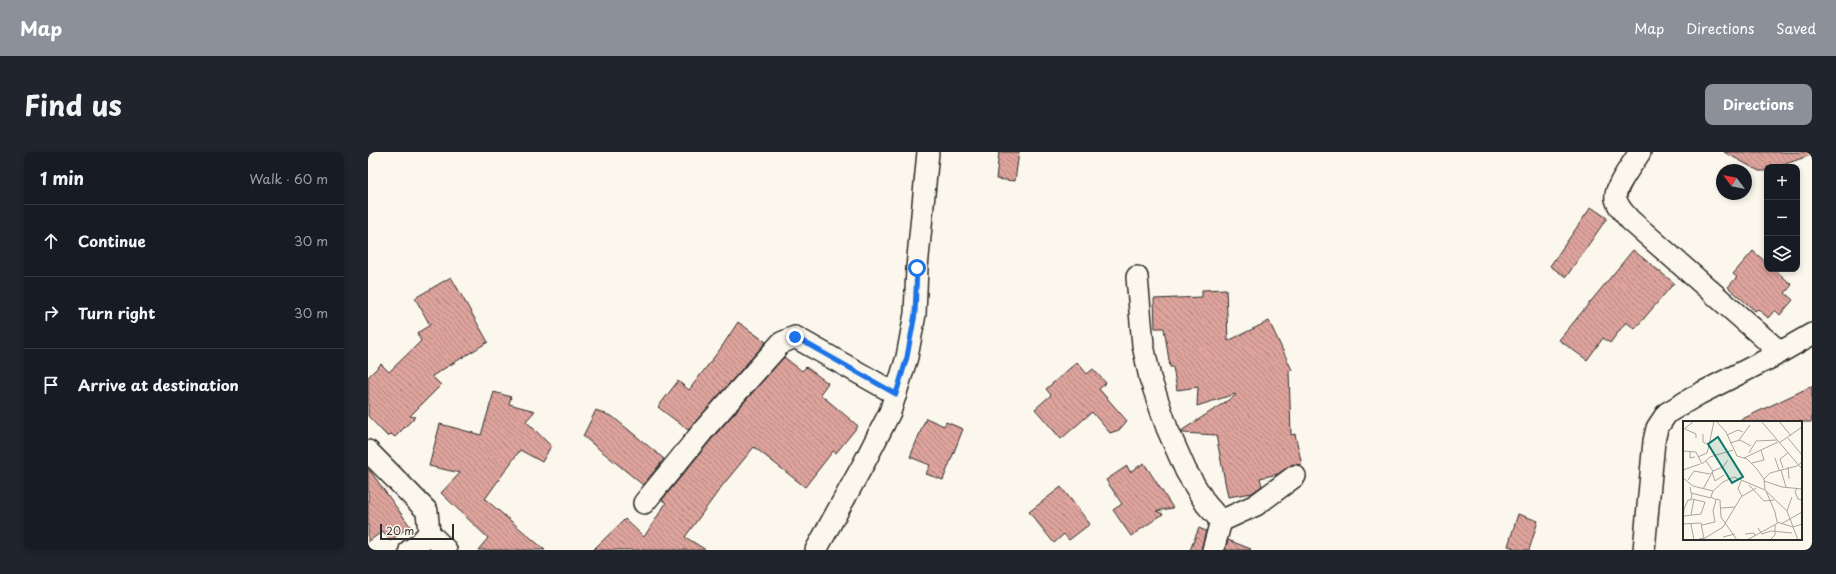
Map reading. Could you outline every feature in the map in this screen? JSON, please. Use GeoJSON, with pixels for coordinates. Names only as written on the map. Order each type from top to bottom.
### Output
{"type":"FeatureCollection","features":[{"type":"Feature","properties":{"kind":"street"},"geometry":{"type":"LineString","coordinates":[[816,550],[868,457],[890,412],[907,357],[915,314],[917,268],[928,152]]}},
{"type":"Feature","properties":{"kind":"street"},"geometry":{"type":"LineString","coordinates":[[1640,152],[1618,187],[1615,198],[1620,209],[1630,220],[1780,352]]}},
{"type":"Feature","properties":{"kind":"street"},"geometry":{"type":"LineString","coordinates":[[1137,277],[1143,345],[1150,378],[1162,414],[1186,471],[1206,504],[1221,520]]}},
{"type":"Feature","properties":{"kind":"street"},"geometry":{"type":"LineString","coordinates":[[1644,550],[1650,479],[1657,428],[1667,414],[1699,394],[1812,334]]}},
{"type":"Feature","properties":{"kind":"street"},"geometry":{"type":"LineString","coordinates":[[644,503],[707,426],[781,343],[788,339],[795,337],[896,394]]}},
{"type":"Feature","properties":{"kind":"street"},"geometry":{"type":"LineString","coordinates":[[368,451],[428,511],[429,533],[446,550]]}},
{"type":"Feature","properties":{"kind":"street"},"geometry":{"type":"LineString","coordinates":[[1221,520],[1256,505],[1294,476]]}},
{"type":"Feature","properties":{"kind":"street"},"geometry":{"type":"LineString","coordinates":[[1213,550],[1221,520]]}},
{"type":"Feature","properties":{"kind":"street"},"geometry":{"type":"LineString","coordinates":[[410,550],[417,546],[429,533]]}},
{"type":"Feature","properties":{"kind":"building"},"geometry":{"type":"Polygon","coordinates":[[[999,152],[1019,152],[1015,181],[996,179],[999,152]]]}},
{"type":"Feature","properties":{"kind":"building"},"geometry":{"type":"Polygon","coordinates":[[[1724,152],[1810,152],[1811,155],[1786,164],[1764,164],[1764,171],[1759,171],[1752,167],[1752,164],[1746,164],[1724,152]]]}},
{"type":"Feature","properties":{"kind":"building"},"geometry":{"type":"Polygon","coordinates":[[[1591,207],[1607,218],[1566,277],[1550,266],[1591,207]]]}},
{"type":"Feature","properties":{"kind":"building"},"geometry":{"type":"Polygon","coordinates":[[[1633,250],[1674,283],[1635,329],[1626,322],[1610,343],[1603,338],[1587,360],[1559,340],[1633,250]]]}},
{"type":"Feature","properties":{"kind":"building"},"geometry":{"type":"Polygon","coordinates":[[[1753,251],[1764,260],[1764,272],[1777,272],[1792,285],[1785,293],[1793,300],[1780,315],[1775,310],[1768,318],[1758,309],[1755,311],[1728,287],[1737,277],[1733,274],[1753,251]]]}},
{"type":"Feature","properties":{"kind":"building"},"geometry":{"type":"Polygon","coordinates":[[[451,277],[488,342],[432,376],[441,385],[410,416],[415,417],[395,437],[391,434],[388,437],[368,416],[368,377],[381,364],[389,372],[421,341],[417,333],[430,325],[415,298],[451,277]]]}},
{"type":"Feature","properties":{"kind":"building"},"geometry":{"type":"Polygon","coordinates":[[[1226,289],[1228,341],[1269,321],[1292,370],[1289,371],[1291,435],[1295,434],[1302,465],[1293,464],[1278,474],[1260,478],[1262,486],[1252,493],[1228,497],[1216,435],[1183,433],[1181,431],[1236,395],[1235,394],[1197,406],[1198,387],[1177,390],[1173,367],[1170,367],[1164,328],[1155,328],[1154,299],[1202,297],[1202,290],[1226,289]]]}},
{"type":"Feature","properties":{"kind":"building"},"geometry":{"type":"Polygon","coordinates":[[[738,322],[766,342],[688,430],[658,407],[678,381],[689,390],[721,348],[738,322]]]}},
{"type":"Feature","properties":{"kind":"building"},"geometry":{"type":"Polygon","coordinates":[[[784,357],[802,371],[806,367],[828,383],[820,394],[858,426],[836,453],[833,451],[805,487],[754,447],[722,486],[685,537],[706,550],[593,550],[625,519],[644,537],[666,503],[662,500],[716,434],[784,357]]]}},
{"type":"Feature","properties":{"kind":"building"},"geometry":{"type":"Polygon","coordinates":[[[1077,362],[1087,374],[1093,369],[1106,383],[1099,389],[1127,421],[1119,430],[1110,433],[1092,412],[1061,439],[1035,409],[1051,395],[1046,389],[1077,362]]]}},
{"type":"Feature","properties":{"kind":"building"},"geometry":{"type":"Polygon","coordinates":[[[1812,386],[1812,422],[1738,421],[1812,386]]]}},
{"type":"Feature","properties":{"kind":"building"},"geometry":{"type":"Polygon","coordinates":[[[494,392],[511,397],[509,404],[535,411],[526,421],[551,446],[542,462],[520,450],[485,499],[545,550],[478,550],[488,538],[441,493],[460,473],[429,466],[440,424],[481,435],[494,392]]]}},
{"type":"Feature","properties":{"kind":"building"},"geometry":{"type":"Polygon","coordinates":[[[596,410],[613,417],[664,459],[643,485],[583,436],[596,410]]]}},
{"type":"Feature","properties":{"kind":"building"},"geometry":{"type":"Polygon","coordinates":[[[926,418],[944,426],[946,422],[963,429],[943,480],[926,474],[930,465],[910,457],[926,418]]]}},
{"type":"Feature","properties":{"kind":"building"},"geometry":{"type":"Polygon","coordinates":[[[1144,463],[1173,508],[1156,511],[1163,514],[1131,536],[1113,510],[1122,504],[1106,480],[1127,466],[1130,472],[1144,463]]]}},
{"type":"Feature","properties":{"kind":"building"},"geometry":{"type":"Polygon","coordinates":[[[368,468],[410,526],[390,541],[383,531],[368,542],[368,468]]]}},
{"type":"Feature","properties":{"kind":"building"},"geometry":{"type":"Polygon","coordinates":[[[1061,487],[1090,524],[1069,540],[1064,534],[1054,543],[1029,512],[1061,487]]]}},
{"type":"Feature","properties":{"kind":"building"},"geometry":{"type":"Polygon","coordinates":[[[1518,514],[1538,521],[1529,550],[1520,550],[1508,546],[1518,514]]]}},
{"type":"Feature","properties":{"kind":"building"},"geometry":{"type":"Polygon","coordinates":[[[1199,528],[1206,531],[1201,550],[1190,550],[1199,528]]]}},
{"type":"Feature","properties":{"kind":"building"},"geometry":{"type":"Polygon","coordinates":[[[1228,540],[1251,549],[1225,550],[1228,540]]]}},
{"type":"Feature","properties":{"kind":"route"},"geometry":{"type":"LineString","coordinates":[[795,337],[896,394],[907,357],[915,314],[917,268]]}}]}
